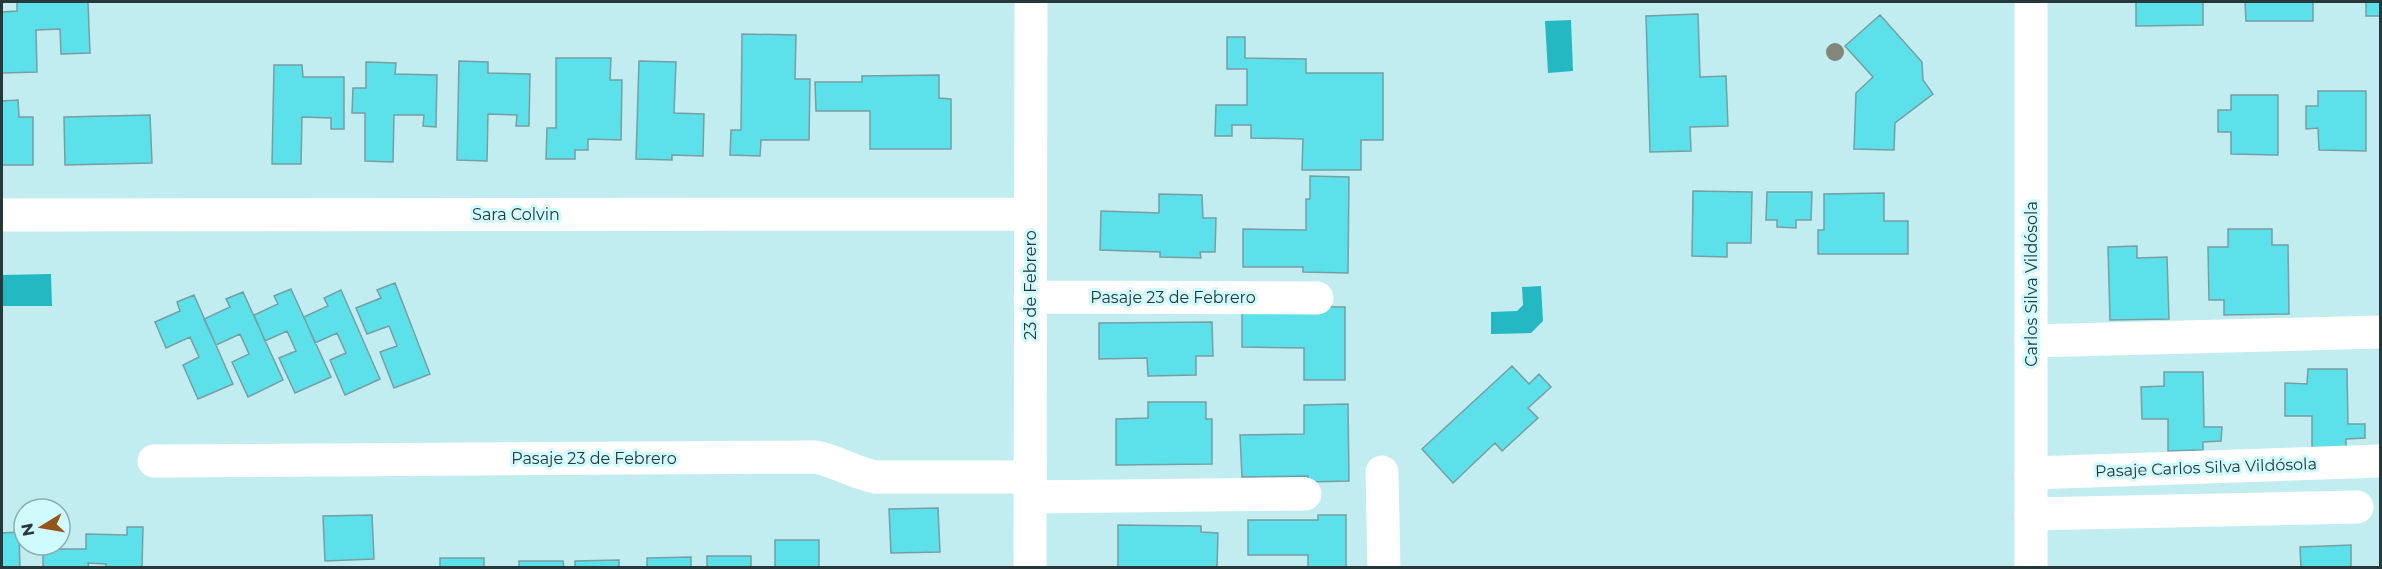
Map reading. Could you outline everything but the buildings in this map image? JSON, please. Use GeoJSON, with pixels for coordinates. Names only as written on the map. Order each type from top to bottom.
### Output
{"type":"FeatureCollection","features":[{"type":"Feature","properties":{"kind":"street","name":"23 de Febrero"},"geometry":{"type":"LineString","coordinates":[[1030,567],[1031,2]]}},
{"type":"Feature","properties":{"kind":"street","name":"Carlos Silva Vildósola"},"geometry":{"type":"LineString","coordinates":[[2031,2],[2031,567]]}},
{"type":"Feature","properties":{"kind":"street","name":"Sara Colvin"},"geometry":{"type":"LineString","coordinates":[[2,215],[1030,214]]}},
{"type":"Feature","properties":{"kind":"street","name":"Pasaje 23 de Febrero"},"geometry":{"type":"LineString","coordinates":[[1030,297],[1317,298]]}},
{"type":"Feature","properties":{"kind":"street"},"geometry":{"type":"LineString","coordinates":[[2031,341],[2380,332]]}},
{"type":"Feature","properties":{"kind":"street","name":"Pasaje 23 de Febrero"},"geometry":{"type":"LineString","coordinates":[[154,461],[815,457],[832,460],[859,474],[876,477],[1030,487],[1305,494]]}},
{"type":"Feature","properties":{"kind":"street","name":"Pasaje Carlos Silva Vildósola"},"geometry":{"type":"LineString","coordinates":[[2031,473],[2380,461]]}},
{"type":"Feature","properties":{"kind":"street"},"geometry":{"type":"LineString","coordinates":[[1382,472],[1384,567]]}},
{"type":"Feature","properties":{"kind":"street"},"geometry":{"type":"LineString","coordinates":[[2031,514],[2357,507]]}},
{"type":"Feature","properties":{"kind":"water"},"geometry":{"type":"Polygon","coordinates":[[[1571,20],[1573,71],[1548,73],[1545,21],[1571,20]]]}},
{"type":"Feature","properties":{"kind":"water"},"geometry":{"type":"Polygon","coordinates":[[[51,274],[52,306],[2,306],[2,275],[51,274]]]}},
{"type":"Feature","properties":{"kind":"water"},"geometry":{"type":"Polygon","coordinates":[[[1541,286],[1543,321],[1531,333],[1491,334],[1491,312],[1517,311],[1523,305],[1522,287],[1541,286]]]}}]}
